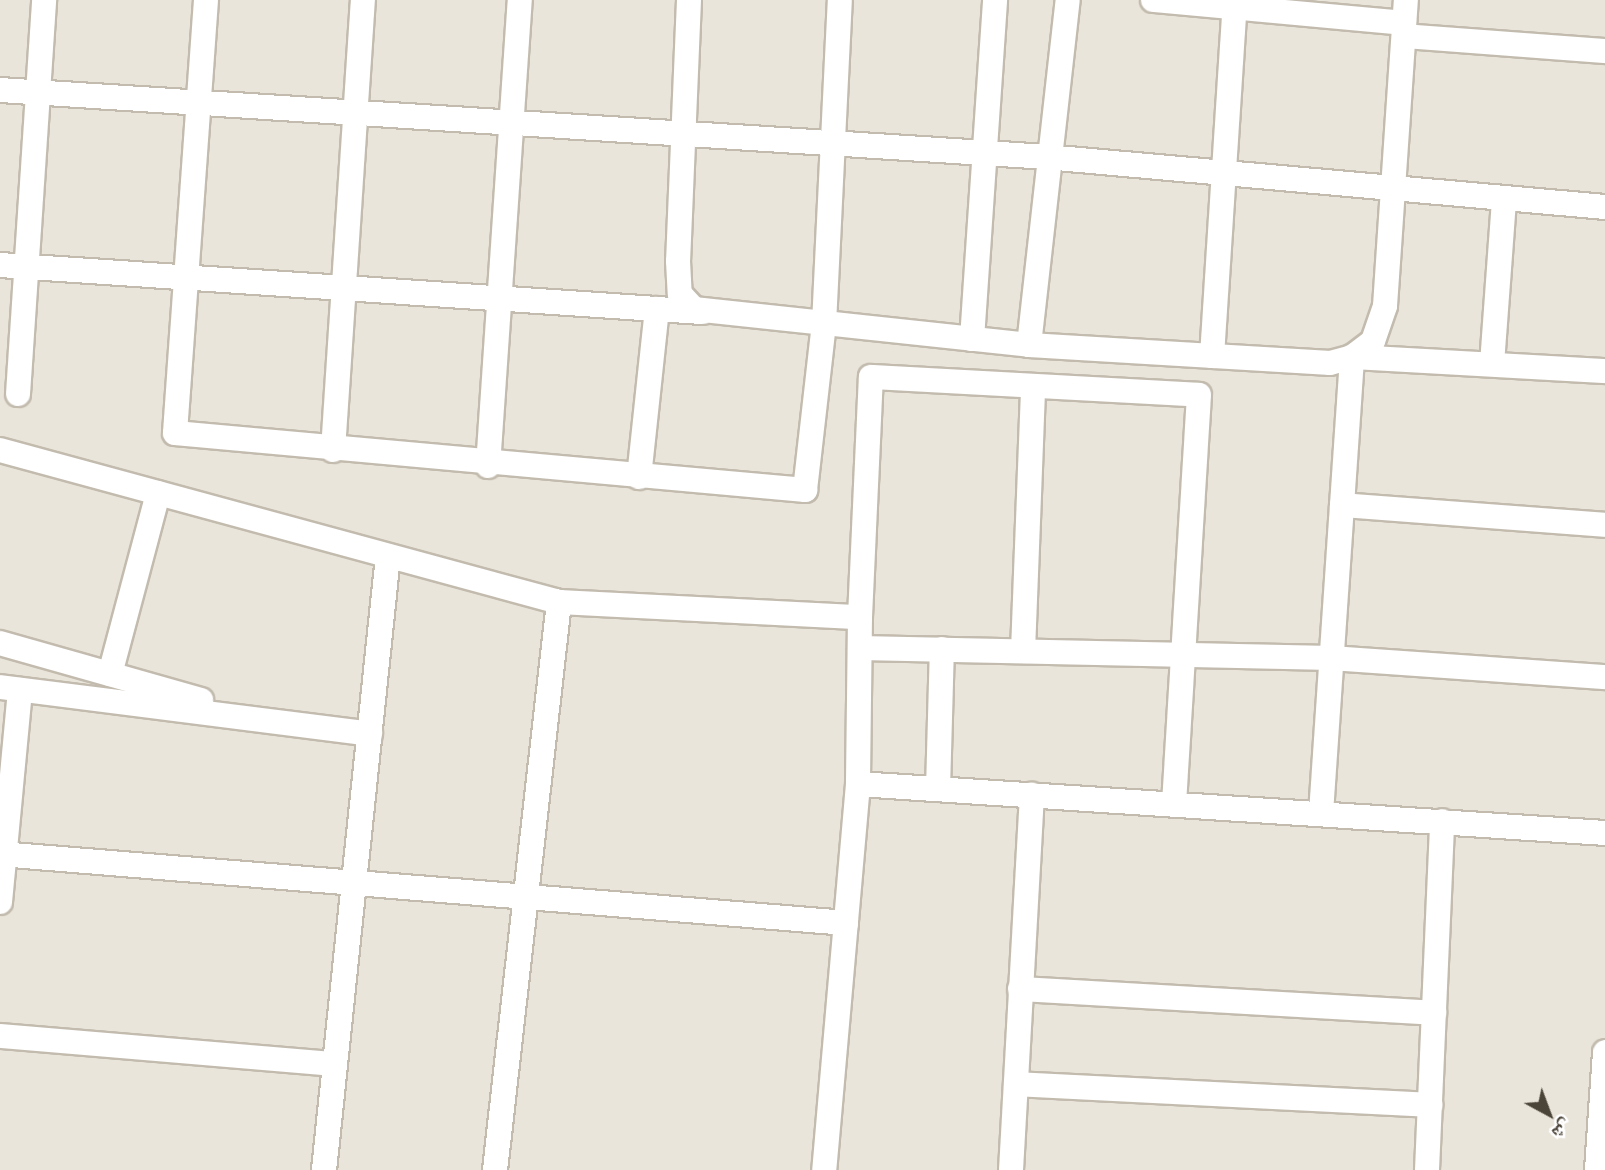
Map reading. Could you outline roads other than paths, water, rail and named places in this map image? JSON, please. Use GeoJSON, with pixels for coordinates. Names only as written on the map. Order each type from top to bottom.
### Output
{"type":"FeatureCollection","features":[{"type":"Feature","properties":{"kind":"street"},"geometry":{"type":"LineString","coordinates":[[18,394],[44,0]]}},
{"type":"Feature","properties":{"kind":"street"},"geometry":{"type":"LineString","coordinates":[[206,0],[175,433],[488,466],[805,490],[824,324],[840,0]]}},
{"type":"Feature","properties":{"kind":"street"},"geometry":{"type":"LineString","coordinates":[[333,450],[363,0]]}},
{"type":"Feature","properties":{"kind":"street"},"geometry":{"type":"LineString","coordinates":[[488,466],[520,0]]}},
{"type":"Feature","properties":{"kind":"street"},"geometry":{"type":"LineString","coordinates":[[689,0],[680,294],[694,309],[709,312]]}},
{"type":"Feature","properties":{"kind":"street"},"geometry":{"type":"LineString","coordinates":[[972,339],[995,0]]}},
{"type":"Feature","properties":{"kind":"street"},"geometry":{"type":"LineString","coordinates":[[1029,345],[1046,157],[1068,0]]}},
{"type":"Feature","properties":{"kind":"street"},"geometry":{"type":"LineString","coordinates":[[1153,0],[1235,4],[1405,20],[1605,51]]}},
{"type":"Feature","properties":{"kind":"street"},"geometry":{"type":"LineString","coordinates":[[1212,356],[1235,4]]}},
{"type":"Feature","properties":{"kind":"street"},"geometry":{"type":"LineString","coordinates":[[1321,813],[1352,357],[1380,329],[1396,192],[1405,20]]}},
{"type":"Feature","properties":{"kind":"street"},"geometry":{"type":"LineString","coordinates":[[0,90],[683,137],[1046,157],[1396,192],[1605,207]]}},
{"type":"Feature","properties":{"kind":"street"},"geometry":{"type":"LineString","coordinates":[[1492,364],[1504,200]]}},
{"type":"Feature","properties":{"kind":"street"},"geometry":{"type":"LineString","coordinates":[[0,265],[709,312],[1029,345],[1330,363],[1352,357],[1605,370]]}},
{"type":"Feature","properties":{"kind":"street"},"geometry":{"type":"LineString","coordinates":[[639,477],[657,309]]}},
{"type":"Feature","properties":{"kind":"street"},"geometry":{"type":"LineString","coordinates":[[824,1170],[858,784],[860,617],[871,377],[1199,395],[1174,804]]}},
{"type":"Feature","properties":{"kind":"street"},"geometry":{"type":"LineString","coordinates":[[1023,651],[1033,386]]}},
{"type":"Feature","properties":{"kind":"street"},"geometry":{"type":"LineString","coordinates":[[0,450],[559,602],[860,617]]}},
{"type":"Feature","properties":{"kind":"street"},"geometry":{"type":"LineString","coordinates":[[110,674],[158,493]]}},
{"type":"Feature","properties":{"kind":"street"},"geometry":{"type":"LineString","coordinates":[[1342,505],[1605,525]]}},
{"type":"Feature","properties":{"kind":"street"},"geometry":{"type":"LineString","coordinates":[[324,1170],[388,556]]}},
{"type":"Feature","properties":{"kind":"street"},"geometry":{"type":"LineString","coordinates":[[495,1170],[559,602]]}},
{"type":"Feature","properties":{"kind":"street"},"geometry":{"type":"LineString","coordinates":[[0,642],[275,722]]}},
{"type":"Feature","properties":{"kind":"street"},"geometry":{"type":"LineString","coordinates":[[860,648],[1332,658],[1605,677]]}},
{"type":"Feature","properties":{"kind":"street"},"geometry":{"type":"LineString","coordinates":[[938,789],[942,649]]}},
{"type":"Feature","properties":{"kind":"street"},"geometry":{"type":"LineString","coordinates":[[0,902],[10,688],[370,734]]}},
{"type":"Feature","properties":{"kind":"street"},"geometry":{"type":"LineString","coordinates":[[858,784],[1605,833]]}},
{"type":"Feature","properties":{"kind":"street"},"geometry":{"type":"LineString","coordinates":[[1011,1170],[1032,795]]}},
{"type":"Feature","properties":{"kind":"street"},"geometry":{"type":"LineString","coordinates":[[1427,1170],[1442,821]]}},
{"type":"Feature","properties":{"kind":"street"},"geometry":{"type":"LineString","coordinates":[[1,854],[846,923]]}},
{"type":"Feature","properties":{"kind":"street"},"geometry":{"type":"LineString","coordinates":[[1020,989],[1434,1013]]}},
{"type":"Feature","properties":{"kind":"street"},"geometry":{"type":"LineString","coordinates":[[0,1036],[335,1064]]}},
{"type":"Feature","properties":{"kind":"street"},"geometry":{"type":"LineString","coordinates":[[1597,1170],[1602,1139],[1605,1052]]}},
{"type":"Feature","properties":{"kind":"street"},"geometry":{"type":"LineString","coordinates":[[1016,1084],[1430,1105]]}}]}
